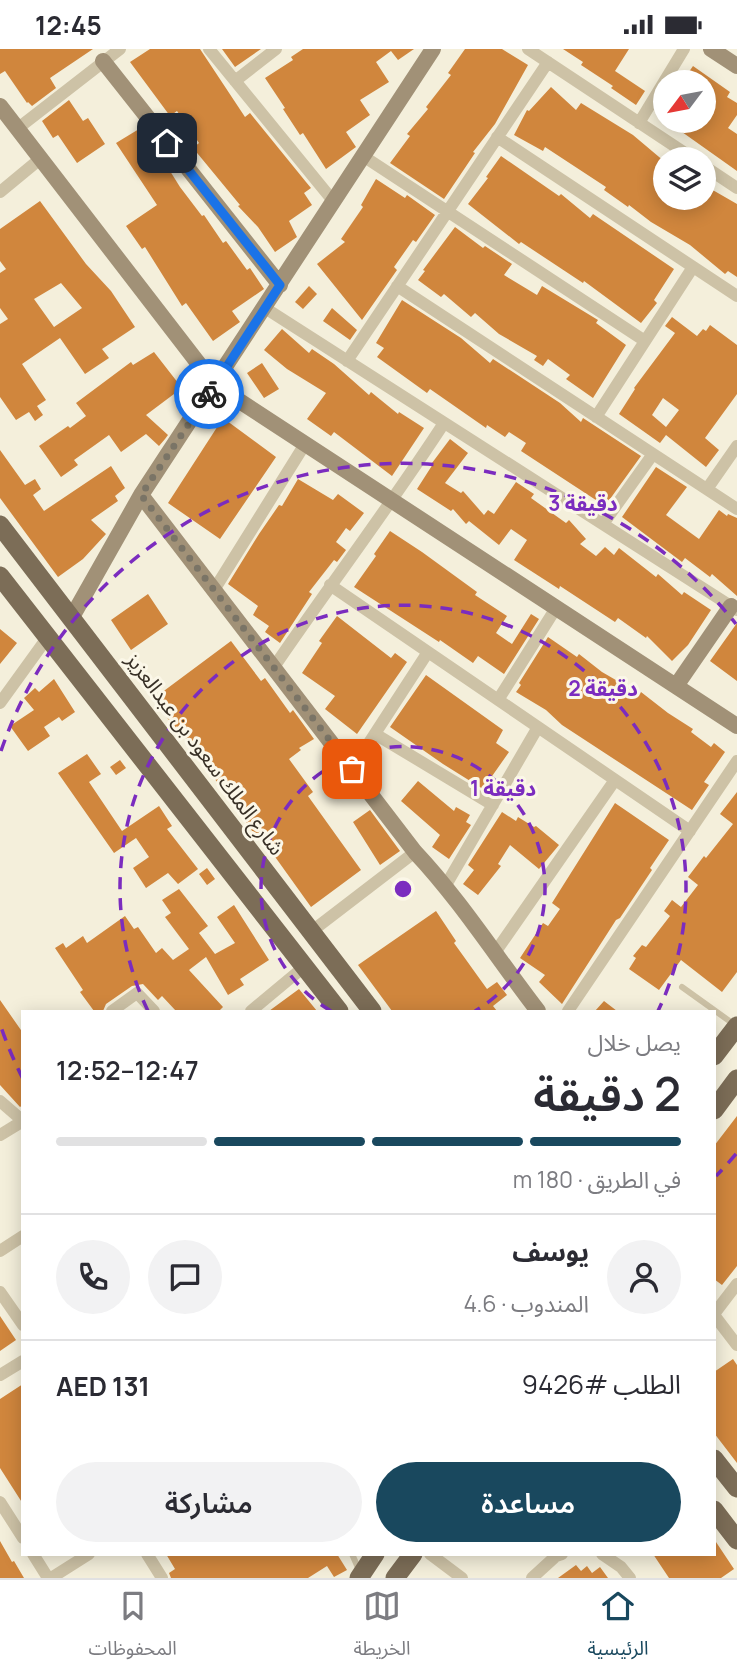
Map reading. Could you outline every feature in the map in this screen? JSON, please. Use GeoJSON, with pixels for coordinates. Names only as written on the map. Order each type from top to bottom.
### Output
{"type":"FeatureCollection","features":[{"type":"Feature","properties":{"kind":"main road","name":"شارع الملك سعود بن عبدالعزيز"},"geometry":{"type":"LineString","coordinates":[[0,525],[371,1010]]}},
{"type":"Feature","properties":{"kind":"main road"},"geometry":{"type":"LineString","coordinates":[[0,576],[338,1010]]}},
{"type":"Feature","properties":{"kind":"main road"},"geometry":{"type":"LineString","coordinates":[[716,1052],[737,1026]]}},
{"type":"Feature","properties":{"kind":"main road"},"geometry":{"type":"LineString","coordinates":[[716,1107],[737,1079]]}},
{"type":"Feature","properties":{"kind":"main road"},"geometry":{"type":"LineString","coordinates":[[716,1462],[737,1488]]}},
{"type":"Feature","properties":{"kind":"main road"},"geometry":{"type":"LineString","coordinates":[[716,1513],[737,1540]]}},
{"type":"Feature","properties":{"kind":"main road"},"geometry":{"type":"LineString","coordinates":[[360,1576],[374,1556]]}},
{"type":"Feature","properties":{"kind":"main road"},"geometry":{"type":"LineString","coordinates":[[395,1578],[412,1556]]}},
{"type":"Feature","properties":{"kind":"street"},"geometry":{"type":"LineString","coordinates":[[17,128],[120,49]]}},
{"type":"Feature","properties":{"kind":"street"},"geometry":{"type":"LineString","coordinates":[[209,49],[334,202]]}},
{"type":"Feature","properties":{"kind":"street"},"geometry":{"type":"LineString","coordinates":[[235,81],[276,49]]}},
{"type":"Feature","properties":{"kind":"street"},"geometry":{"type":"LineString","coordinates":[[72,617],[141,495],[433,49]]}},
{"type":"Feature","properties":{"kind":"street"},"geometry":{"type":"LineString","coordinates":[[528,49],[676,147]]}},
{"type":"Feature","properties":{"kind":"street"},"geometry":{"type":"LineString","coordinates":[[639,123],[684,49]]}},
{"type":"Feature","properties":{"kind":"street"},"geometry":{"type":"LineString","coordinates":[[711,49],[737,66]]}},
{"type":"Feature","properties":{"kind":"street"},"geometry":{"type":"LineString","coordinates":[[103,61],[280,285]]}},
{"type":"Feature","properties":{"kind":"street"},"geometry":{"type":"LineString","coordinates":[[347,361],[548,62]]}},
{"type":"Feature","properties":{"kind":"street"},"geometry":{"type":"LineString","coordinates":[[0,106],[215,385],[737,726]]}},
{"type":"Feature","properties":{"kind":"street"},"geometry":{"type":"LineString","coordinates":[[497,137],[737,296]]}},
{"type":"Feature","properties":{"kind":"street"},"geometry":{"type":"LineString","coordinates":[[363,156],[645,341]]}},
{"type":"Feature","properties":{"kind":"street"},"geometry":{"type":"LineString","coordinates":[[0,192],[40,159]]}},
{"type":"Feature","properties":{"kind":"street"},"geometry":{"type":"LineString","coordinates":[[716,174],[737,188]]}},
{"type":"Feature","properties":{"kind":"street"},"geometry":{"type":"LineString","coordinates":[[596,417],[693,267]]}},
{"type":"Feature","properties":{"kind":"street"},"geometry":{"type":"LineString","coordinates":[[397,286],[737,509]]}},
{"type":"Feature","properties":{"kind":"street"},"geometry":{"type":"LineString","coordinates":[[265,308],[734,608],[676,686]]}},
{"type":"Feature","properties":{"kind":"street"},"geometry":{"type":"LineString","coordinates":[[274,667],[330,585],[393,501],[444,423]]}},
{"type":"Feature","properties":{"kind":"street"},"geometry":{"type":"LineString","coordinates":[[214,590],[305,444]]}},
{"type":"Feature","properties":{"kind":"street"},"geometry":{"type":"LineString","coordinates":[[706,489],[737,446]]}},
{"type":"Feature","properties":{"kind":"street"},"geometry":{"type":"LineString","coordinates":[[603,524],[653,454]]}},
{"type":"Feature","properties":{"kind":"street"},"geometry":{"type":"LineString","coordinates":[[141,495],[415,852],[446,885],[537,1010]]}},
{"type":"Feature","properties":{"kind":"street"},"geometry":{"type":"LineString","coordinates":[[330,585],[690,831]]}},
{"type":"Feature","properties":{"kind":"street"},"geometry":{"type":"LineString","coordinates":[[498,700],[556,607]]}},
{"type":"Feature","properties":{"kind":"street"},"geometry":{"type":"LineString","coordinates":[[0,703],[47,638]]}},
{"type":"Feature","properties":{"kind":"street"},"geometry":{"type":"LineString","coordinates":[[352,769],[428,652]]}},
{"type":"Feature","properties":{"kind":"street"},"geometry":{"type":"LineString","coordinates":[[446,885],[538,727]]}},
{"type":"Feature","properties":{"kind":"street"},"geometry":{"type":"LineString","coordinates":[[375,734],[493,805]]}},
{"type":"Feature","properties":{"kind":"street"},"geometry":{"type":"LineString","coordinates":[[569,1010],[737,761]]}},
{"type":"Feature","properties":{"kind":"street"},"geometry":{"type":"LineString","coordinates":[[494,954],[615,780]]}},
{"type":"Feature","properties":{"kind":"street"},"geometry":{"type":"LineString","coordinates":[[312,931],[415,852]]}},
{"type":"Feature","properties":{"kind":"street"},"geometry":{"type":"LineString","coordinates":[[252,1010],[305,966]]}},
{"type":"Feature","properties":{"kind":"street"},"geometry":{"type":"LineString","coordinates":[[113,1010],[137,993],[153,1010]]}},
{"type":"Feature","properties":{"kind":"street"},"geometry":{"type":"LineString","coordinates":[[0,1101],[21,1119]]}},
{"type":"Feature","properties":{"kind":"street"},"geometry":{"type":"LineString","coordinates":[[0,1135],[21,1122]]}},
{"type":"Feature","properties":{"kind":"street"},"geometry":{"type":"LineString","coordinates":[[0,1251],[21,1237]]}},
{"type":"Feature","properties":{"kind":"street"},"geometry":{"type":"LineString","coordinates":[[716,1311],[737,1284]]}},
{"type":"Feature","properties":{"kind":"street"},"geometry":{"type":"LineString","coordinates":[[0,1292],[21,1322]]}},
{"type":"Feature","properties":{"kind":"street"},"geometry":{"type":"LineString","coordinates":[[716,1317],[737,1345]]}},
{"type":"Feature","properties":{"kind":"street"},"geometry":{"type":"LineString","coordinates":[[0,1375],[21,1362]]}},
{"type":"Feature","properties":{"kind":"street"},"geometry":{"type":"LineString","coordinates":[[0,1502],[21,1535]]}},
{"type":"Feature","properties":{"kind":"street"},"geometry":{"type":"LineString","coordinates":[[34,1556],[49,1578],[86,1556]]}},
{"type":"Feature","properties":{"kind":"street"},"geometry":{"type":"LineString","coordinates":[[148,1556],[162,1578]]}},
{"type":"Feature","properties":{"kind":"street"},"geometry":{"type":"LineString","coordinates":[[433,1556],[462,1578]]}},
{"type":"Feature","properties":{"kind":"street"},"geometry":{"type":"LineString","coordinates":[[532,1578],[556,1556]]}},
{"type":"Feature","properties":{"kind":"street"},"geometry":{"type":"LineString","coordinates":[[605,1556],[621,1567],[630,1578]]}},
{"type":"Feature","properties":{"kind":"lane"},"geometry":{"type":"LineString","coordinates":[[682,987],[714,1010]]}},
{"type":"Feature","properties":{"kind":"lane"},"geometry":{"type":"LineString","coordinates":[[716,1011],[737,1026]]}},
{"type":"Feature","properties":{"kind":"lane"},"geometry":{"type":"LineString","coordinates":[[353,1556],[360,1576]]}},
{"type":"Feature","properties":{"kind":"building"},"geometry":{"type":"Polygon","coordinates":[[[0,49],[93,49],[50,78],[56,88],[32,106],[27,103],[5,71],[0,74],[0,49]]]}},
{"type":"Feature","properties":{"kind":"building"},"geometry":{"type":"Polygon","coordinates":[[[150,49],[200,49],[245,117],[250,113],[311,188],[304,193],[312,205],[289,221],[297,237],[275,252],[258,227],[238,206],[240,205],[193,148],[199,143],[177,111],[170,116],[130,62],[150,49]]]}},
{"type":"Feature","properties":{"kind":"building"},"geometry":{"type":"Polygon","coordinates":[[[222,49],[261,49],[235,67],[222,49]]]}},
{"type":"Feature","properties":{"kind":"building"},"geometry":{"type":"Polygon","coordinates":[[[303,49],[414,49],[398,60],[391,51],[376,62],[389,82],[360,100],[370,115],[346,132],[356,147],[326,169],[303,133],[300,135],[265,78],[293,60],[291,57],[303,49]]]}},
{"type":"Feature","properties":{"kind":"building"},"geometry":{"type":"Polygon","coordinates":[[[465,49],[502,49],[528,65],[495,124],[473,152],[475,153],[444,199],[390,163],[410,136],[407,134],[451,75],[448,73],[465,49]]]}},
{"type":"Feature","properties":{"kind":"building"},"geometry":{"type":"Polygon","coordinates":[[[563,49],[629,49],[615,71],[645,91],[636,105],[563,49]]]}},
{"type":"Feature","properties":{"kind":"building"},"geometry":{"type":"Polygon","coordinates":[[[716,82],[730,92],[727,97],[737,103],[737,115],[728,128],[737,134],[737,171],[716,156],[716,147],[703,147],[683,133],[716,133],[716,82]]]}},
{"type":"Feature","properties":{"kind":"building"},"geometry":{"type":"Polygon","coordinates":[[[551,87],[576,110],[581,103],[633,135],[653,152],[653,210],[716,210],[716,192],[737,204],[737,277],[728,271],[725,274],[690,245],[651,222],[629,205],[628,207],[604,190],[606,187],[545,147],[543,151],[514,135],[527,110],[529,111],[551,87]]]}},
{"type":"Feature","properties":{"kind":"building"},"geometry":{"type":"Polygon","coordinates":[[[69,100],[83,121],[88,118],[105,144],[77,163],[58,135],[53,138],[42,121],[69,100]]]}},
{"type":"Feature","properties":{"kind":"building"},"geometry":{"type":"Polygon","coordinates":[[[139,129],[156,158],[160,155],[202,216],[204,215],[223,243],[226,241],[247,270],[250,268],[264,289],[232,311],[240,322],[213,341],[186,303],[182,306],[145,247],[142,249],[126,226],[157,205],[116,143],[139,129]]]}},
{"type":"Feature","properties":{"kind":"building"},"geometry":{"type":"Polygon","coordinates":[[[501,156],[559,196],[561,194],[590,218],[593,214],[674,269],[654,300],[657,303],[641,323],[584,281],[583,283],[521,242],[519,244],[468,204],[501,156]]]}},
{"type":"Feature","properties":{"kind":"building"},"geometry":{"type":"Polygon","coordinates":[[[376,179],[405,198],[407,195],[435,215],[394,267],[397,270],[362,320],[317,264],[345,242],[341,239],[363,207],[361,205],[376,179]]]}},
{"type":"Feature","properties":{"kind":"building"},"geometry":{"type":"Polygon","coordinates":[[[40,201],[86,264],[111,291],[135,327],[102,349],[109,358],[85,374],[60,338],[22,364],[46,400],[37,406],[43,415],[35,421],[29,412],[16,420],[0,397],[0,324],[8,319],[0,308],[0,273],[6,269],[0,261],[0,229],[40,201]],[[61,283],[34,299],[54,327],[82,308],[61,283]]]}},
{"type":"Feature","properties":{"kind":"building"},"geometry":{"type":"Polygon","coordinates":[[[455,227],[483,248],[485,246],[512,264],[504,275],[537,295],[542,286],[598,320],[596,323],[626,345],[593,398],[566,379],[570,375],[548,359],[543,366],[534,360],[537,356],[499,334],[475,313],[471,317],[444,294],[441,297],[418,280],[455,227]]]}},
{"type":"Feature","properties":{"kind":"building"},"geometry":{"type":"Polygon","coordinates":[[[309,286],[317,294],[303,309],[295,302],[309,286]]]}},
{"type":"Feature","properties":{"kind":"building"},"geometry":{"type":"Polygon","coordinates":[[[402,300],[461,338],[490,363],[493,359],[560,403],[581,422],[583,418],[641,456],[605,506],[521,451],[526,443],[509,432],[505,437],[487,425],[486,428],[430,389],[427,393],[377,357],[384,348],[376,343],[402,300]]]}},
{"type":"Feature","properties":{"kind":"building"},"geometry":{"type":"Polygon","coordinates":[[[332,308],[357,330],[350,340],[323,321],[332,308]]]}},
{"type":"Feature","properties":{"kind":"building"},"geometry":{"type":"Polygon","coordinates":[[[672,317],[697,336],[710,325],[737,345],[737,394],[705,438],[719,450],[706,467],[666,435],[660,443],[619,414],[634,388],[675,333],[665,326],[672,317]],[[663,398],[652,415],[666,427],[679,410],[663,398]]]}},
{"type":"Feature","properties":{"kind":"building"},"geometry":{"type":"Polygon","coordinates":[[[282,329],[309,353],[312,349],[334,364],[369,395],[371,392],[398,414],[399,412],[424,428],[392,476],[334,432],[331,436],[307,419],[326,393],[287,369],[264,350],[282,329]]]}},
{"type":"Feature","properties":{"kind":"building"},"geometry":{"type":"Polygon","coordinates":[[[154,352],[182,388],[146,415],[168,435],[159,446],[146,434],[121,452],[109,435],[74,460],[78,465],[61,477],[39,446],[86,416],[76,403],[131,362],[133,365],[154,352]]]}},
{"type":"Feature","properties":{"kind":"building"},"geometry":{"type":"Polygon","coordinates":[[[262,363],[279,389],[264,398],[247,373],[262,363]]]}},
{"type":"Feature","properties":{"kind":"building"},"geometry":{"type":"Polygon","coordinates":[[[223,418],[276,457],[220,539],[168,503],[223,418]]]}},
{"type":"Feature","properties":{"kind":"building"},"geometry":{"type":"Polygon","coordinates":[[[450,439],[468,453],[445,483],[461,493],[463,491],[484,515],[488,510],[494,514],[516,482],[534,494],[531,498],[566,523],[569,520],[586,539],[580,544],[596,556],[605,547],[614,555],[619,548],[656,577],[658,574],[682,595],[684,592],[711,610],[688,645],[672,661],[647,636],[646,638],[618,618],[615,622],[514,560],[527,540],[511,529],[499,545],[469,521],[466,524],[453,509],[451,511],[417,489],[450,439]]]}},
{"type":"Feature","properties":{"kind":"building"},"geometry":{"type":"Polygon","coordinates":[[[0,450],[25,485],[35,479],[41,489],[33,495],[44,511],[111,466],[125,488],[115,496],[118,501],[91,520],[106,534],[83,559],[58,577],[0,498],[0,450]]]}},
{"type":"Feature","properties":{"kind":"building"},"geometry":{"type":"Polygon","coordinates":[[[656,467],[687,487],[666,515],[699,539],[719,510],[727,516],[728,514],[737,518],[737,596],[712,574],[710,577],[685,558],[682,562],[622,517],[656,467]]]}},
{"type":"Feature","properties":{"kind":"building"},"geometry":{"type":"Polygon","coordinates":[[[298,479],[333,500],[338,494],[364,513],[350,531],[346,528],[336,542],[346,550],[337,562],[334,560],[309,592],[312,594],[280,643],[265,632],[269,626],[253,615],[258,606],[228,584],[298,479]]]}},
{"type":"Feature","properties":{"kind":"building"},"geometry":{"type":"Polygon","coordinates":[[[390,531],[507,616],[496,633],[512,644],[531,614],[539,619],[504,674],[478,656],[473,663],[354,587],[390,531]]]}},
{"type":"Feature","properties":{"kind":"building"},"geometry":{"type":"Polygon","coordinates":[[[148,594],[168,624],[131,650],[111,620],[148,594]]]}},
{"type":"Feature","properties":{"kind":"building"},"geometry":{"type":"Polygon","coordinates":[[[337,616],[391,658],[395,653],[407,662],[357,734],[325,709],[335,696],[302,673],[322,643],[319,641],[337,616]]]}},
{"type":"Feature","properties":{"kind":"building"},"geometry":{"type":"Polygon","coordinates":[[[737,623],[737,681],[710,661],[737,623]]]}},
{"type":"Feature","properties":{"kind":"building"},"geometry":{"type":"Polygon","coordinates":[[[0,629],[17,643],[0,664],[0,629]]]}},
{"type":"Feature","properties":{"kind":"building"},"geometry":{"type":"Polygon","coordinates":[[[548,637],[577,657],[579,654],[602,672],[640,694],[641,692],[693,729],[691,732],[711,747],[714,743],[725,752],[704,782],[709,785],[692,810],[516,692],[548,637]]]}},
{"type":"Feature","properties":{"kind":"building"},"geometry":{"type":"Polygon","coordinates":[[[231,641],[261,681],[265,678],[290,713],[293,710],[314,739],[299,748],[301,750],[289,759],[313,792],[308,796],[361,870],[311,907],[258,833],[255,835],[177,726],[175,728],[153,699],[231,641]]]}},
{"type":"Feature","properties":{"kind":"building"},"geometry":{"type":"Polygon","coordinates":[[[426,675],[503,730],[496,743],[509,752],[483,789],[390,727],[426,675]]]}},
{"type":"Feature","properties":{"kind":"building"},"geometry":{"type":"Polygon","coordinates":[[[54,679],[75,712],[62,721],[59,717],[44,727],[50,736],[28,751],[10,726],[34,710],[24,698],[35,688],[39,692],[54,679]]]}},
{"type":"Feature","properties":{"kind":"building"},"geometry":{"type":"Polygon","coordinates":[[[87,754],[101,774],[89,782],[122,831],[159,806],[172,826],[167,829],[198,869],[178,884],[168,873],[146,888],[133,868],[149,857],[136,838],[114,853],[58,773],[87,754]]]}},
{"type":"Feature","properties":{"kind":"building"},"geometry":{"type":"Polygon","coordinates":[[[120,760],[126,768],[116,775],[110,767],[120,760]]]}},
{"type":"Feature","properties":{"kind":"building"},"geometry":{"type":"Polygon","coordinates":[[[418,781],[454,811],[456,807],[470,815],[466,822],[471,825],[449,859],[432,847],[440,835],[401,801],[418,781]]]}},
{"type":"Feature","properties":{"kind":"building"},"geometry":{"type":"Polygon","coordinates":[[[737,792],[737,972],[722,992],[681,960],[659,990],[629,969],[636,958],[633,956],[642,945],[646,947],[670,916],[664,911],[672,900],[681,907],[698,885],[688,877],[733,824],[720,814],[737,792]]]}},
{"type":"Feature","properties":{"kind":"building"},"geometry":{"type":"Polygon","coordinates":[[[615,803],[669,840],[650,868],[652,870],[562,1004],[539,982],[545,975],[520,958],[543,923],[548,926],[560,909],[552,903],[615,803]]]}},
{"type":"Feature","properties":{"kind":"building"},"geometry":{"type":"Polygon","coordinates":[[[370,810],[400,851],[380,865],[353,822],[370,810]]]}},
{"type":"Feature","properties":{"kind":"building"},"geometry":{"type":"Polygon","coordinates":[[[502,812],[516,821],[518,817],[536,826],[559,845],[539,869],[510,845],[498,864],[501,866],[478,895],[463,884],[474,870],[468,865],[502,812]]]}},
{"type":"Feature","properties":{"kind":"building"},"geometry":{"type":"Polygon","coordinates":[[[207,868],[215,879],[207,885],[199,874],[207,868]]]}},
{"type":"Feature","properties":{"kind":"building"},"geometry":{"type":"Polygon","coordinates":[[[179,889],[208,926],[199,933],[215,954],[235,943],[217,917],[234,905],[269,960],[240,979],[244,985],[228,995],[206,957],[189,970],[223,1007],[220,1010],[175,1010],[162,996],[158,1000],[143,984],[132,986],[106,1004],[103,1010],[93,1010],[55,948],[63,943],[66,948],[83,936],[87,943],[125,916],[134,929],[138,927],[156,953],[162,948],[173,960],[189,949],[165,917],[171,913],[162,900],[179,889]]]}},
{"type":"Feature","properties":{"kind":"building"},"geometry":{"type":"Polygon","coordinates":[[[436,911],[456,941],[454,943],[487,989],[497,982],[507,995],[493,1006],[496,1010],[391,1010],[358,965],[436,911]]]}},
{"type":"Feature","properties":{"kind":"building"},"geometry":{"type":"Polygon","coordinates":[[[299,989],[316,1010],[270,1010],[299,989]]]}},
{"type":"Feature","properties":{"kind":"building"},"geometry":{"type":"Polygon","coordinates":[[[0,1000],[21,1030],[21,1106],[0,1085],[0,1000]]]}},
{"type":"Feature","properties":{"kind":"building"},"geometry":{"type":"Polygon","coordinates":[[[604,1001],[616,1010],[596,1010],[604,1001]]]}},
{"type":"Feature","properties":{"kind":"building"},"geometry":{"type":"Polygon","coordinates":[[[737,1116],[737,1266],[722,1285],[716,1280],[716,1143],[737,1116]]]}},
{"type":"Feature","properties":{"kind":"building"},"geometry":{"type":"Polygon","coordinates":[[[0,1316],[16,1340],[0,1351],[0,1316]]]}},
{"type":"Feature","properties":{"kind":"building"},"geometry":{"type":"Polygon","coordinates":[[[733,1359],[737,1365],[737,1463],[716,1436],[716,1371],[733,1359]]]}},
{"type":"Feature","properties":{"kind":"building"},"geometry":{"type":"Polygon","coordinates":[[[21,1385],[21,1501],[0,1468],[0,1399],[21,1385]]]}},
{"type":"Feature","properties":{"kind":"building"},"geometry":{"type":"Polygon","coordinates":[[[0,1541],[12,1562],[14,1561],[24,1578],[0,1578],[0,1541]]]}},
{"type":"Feature","properties":{"kind":"building"},"geometry":{"type":"Polygon","coordinates":[[[716,1542],[734,1569],[721,1578],[669,1578],[654,1556],[716,1556],[716,1542]]]}},
{"type":"Feature","properties":{"kind":"building"},"geometry":{"type":"Polygon","coordinates":[[[167,1556],[338,1556],[347,1570],[334,1577],[327,1566],[308,1578],[171,1578],[169,1573],[175,1569],[167,1556]]]}},
{"type":"Feature","properties":{"kind":"building"},"geometry":{"type":"Polygon","coordinates":[[[576,1565],[581,1571],[587,1566],[592,1573],[600,1567],[608,1578],[558,1578],[576,1565]]]}},
{"type":"Feature","properties":{"kind":"way so far"},"geometry":{"type":"LineString","coordinates":[[209,394],[141,495],[352,769]]}},
{"type":"Feature","properties":{"kind":"route"},"geometry":{"type":"LineString","coordinates":[[167,143],[280,285],[209,394]]}}]}
